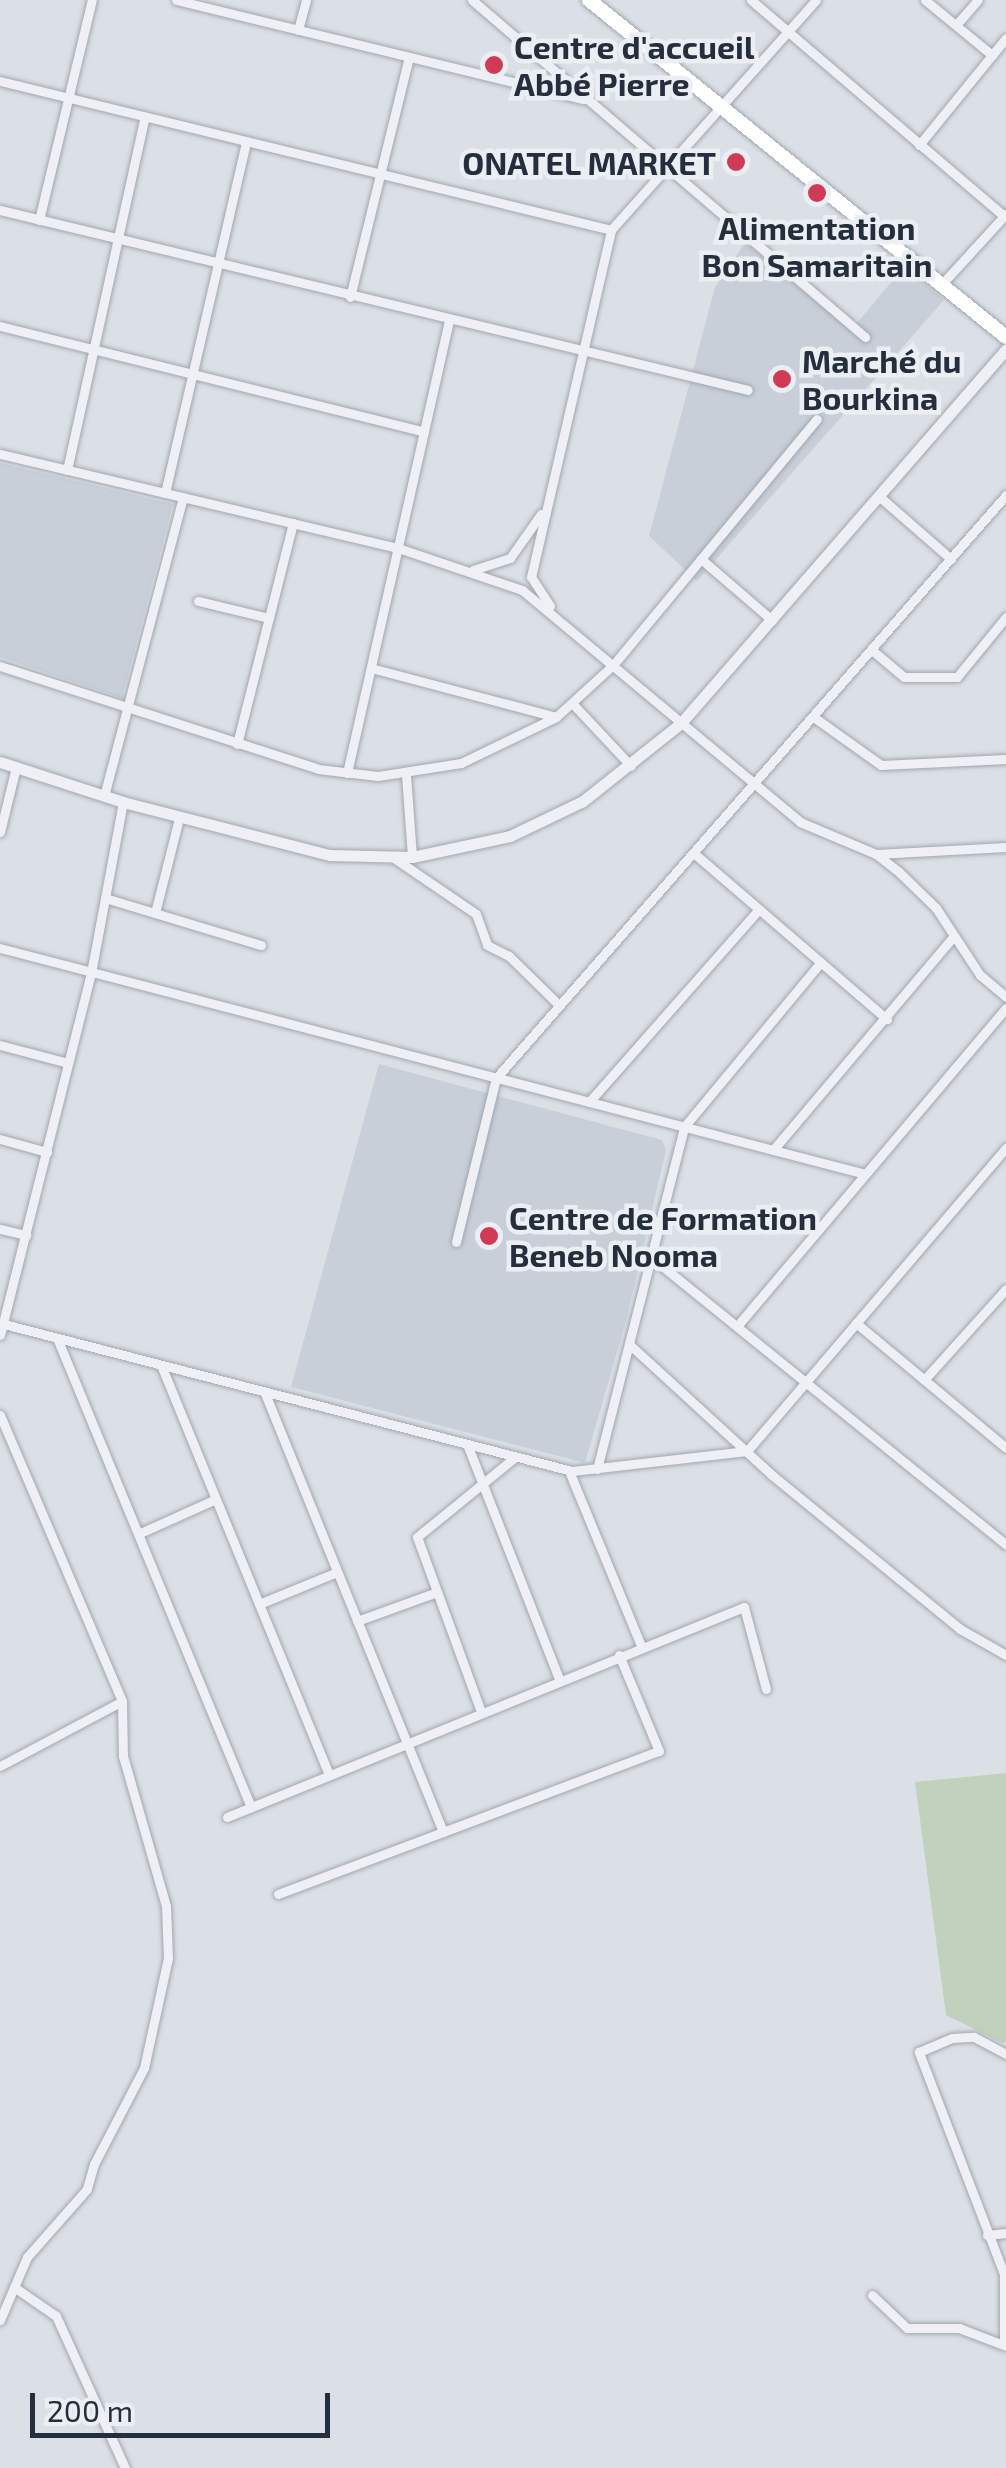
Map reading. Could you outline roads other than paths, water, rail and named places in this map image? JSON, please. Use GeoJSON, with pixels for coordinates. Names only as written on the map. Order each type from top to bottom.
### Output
{"type":"FeatureCollection","features":[{"type":"Feature","properties":{"kind":"main road"},"geometry":{"type":"LineString","coordinates":[[590,0],[938,288],[1006,337]]}},
{"type":"Feature","properties":{"kind":"street"},"geometry":{"type":"LineString","coordinates":[[40,220],[92,0]]}},
{"type":"Feature","properties":{"kind":"street"},"geometry":{"type":"LineString","coordinates":[[298,30],[306,0]]}},
{"type":"Feature","properties":{"kind":"street"},"geometry":{"type":"LineString","coordinates":[[472,0],[665,170],[865,337]]}},
{"type":"Feature","properties":{"kind":"street"},"geometry":{"type":"LineString","coordinates":[[751,0],[1005,215],[938,288]]}},
{"type":"Feature","properties":{"kind":"street"},"geometry":{"type":"LineString","coordinates":[[816,0],[612,230],[543,512],[531,577],[555,612],[756,788],[800,822],[876,854],[936,908],[953,937],[1006,996]]}},
{"type":"Feature","properties":{"kind":"street"},"geometry":{"type":"LineString","coordinates":[[925,0],[992,54]]}},
{"type":"Feature","properties":{"kind":"street"},"geometry":{"type":"LineString","coordinates":[[956,25],[978,0]]}},
{"type":"Feature","properties":{"kind":"street"},"geometry":{"type":"LineString","coordinates":[[183,1],[585,100]]}},
{"type":"Feature","properties":{"kind":"street"},"geometry":{"type":"LineString","coordinates":[[919,145],[1006,38]]}},
{"type":"Feature","properties":{"kind":"street"},"geometry":{"type":"LineString","coordinates":[[350,297],[410,57]]}},
{"type":"Feature","properties":{"kind":"street"},"geometry":{"type":"LineString","coordinates":[[0,81],[612,230]]}},
{"type":"Feature","properties":{"kind":"street"},"geometry":{"type":"LineString","coordinates":[[67,470],[145,116]]}},
{"type":"Feature","properties":{"kind":"street"},"geometry":{"type":"LineString","coordinates":[[165,493],[246,141]]}},
{"type":"Feature","properties":{"kind":"street"},"geometry":{"type":"LineString","coordinates":[[0,210],[449,322],[748,390]]}},
{"type":"Feature","properties":{"kind":"street"},"geometry":{"type":"LineString","coordinates":[[347,773],[449,322]]}},
{"type":"Feature","properties":{"kind":"street"},"geometry":{"type":"LineString","coordinates":[[0,326],[424,432]]}},
{"type":"Feature","properties":{"kind":"street"},"geometry":{"type":"LineString","coordinates":[[0,762],[124,802],[290,848],[394,858],[510,836],[584,801],[632,767],[681,723],[881,498],[1006,349]]}},
{"type":"Feature","properties":{"kind":"street"},"geometry":{"type":"LineString","coordinates":[[0,666],[237,744],[347,773],[406,775],[492,752],[556,717],[614,664],[817,418]]}},
{"type":"Feature","properties":{"kind":"street"},"geometry":{"type":"LineString","coordinates":[[0,454],[398,548],[472,570],[555,612]]}},
{"type":"Feature","properties":{"kind":"street"},"geometry":{"type":"LineString","coordinates":[[456,1242],[496,1078],[558,1004],[756,788],[1006,495]]}},
{"type":"Feature","properties":{"kind":"street"},"geometry":{"type":"LineString","coordinates":[[104,796],[184,497]]}},
{"type":"Feature","properties":{"kind":"street"},"geometry":{"type":"LineString","coordinates":[[881,498],[951,559]]}},
{"type":"Feature","properties":{"kind":"street"},"geometry":{"type":"LineString","coordinates":[[472,570],[510,558],[543,512]]}},
{"type":"Feature","properties":{"kind":"street"},"geometry":{"type":"LineString","coordinates":[[237,744],[293,523]]}},
{"type":"Feature","properties":{"kind":"street"},"geometry":{"type":"LineString","coordinates":[[701,559],[772,620]]}},
{"type":"Feature","properties":{"kind":"street"},"geometry":{"type":"LineString","coordinates":[[198,601],[268,618]]}},
{"type":"Feature","properties":{"kind":"street"},"geometry":{"type":"LineString","coordinates":[[873,651],[904,677],[957,677],[1006,617]]}},
{"type":"Feature","properties":{"kind":"street"},"geometry":{"type":"LineString","coordinates":[[371,668],[556,717]]}},
{"type":"Feature","properties":{"kind":"street"},"geometry":{"type":"LineString","coordinates":[[572,702],[632,767]]}},
{"type":"Feature","properties":{"kind":"street"},"geometry":{"type":"LineString","coordinates":[[816,718],[881,765],[1006,760]]}},
{"type":"Feature","properties":{"kind":"street"},"geometry":{"type":"LineString","coordinates":[[0,832],[16,767]]}},
{"type":"Feature","properties":{"kind":"street"},"geometry":{"type":"LineString","coordinates":[[406,775],[412,857]]}},
{"type":"Feature","properties":{"kind":"street"},"geometry":{"type":"LineString","coordinates":[[0,1336],[90,973],[124,802]]}},
{"type":"Feature","properties":{"kind":"street"},"geometry":{"type":"LineString","coordinates":[[155,913],[179,818]]}},
{"type":"Feature","properties":{"kind":"street"},"geometry":{"type":"LineString","coordinates":[[876,854],[1006,848]]}},
{"type":"Feature","properties":{"kind":"street"},"geometry":{"type":"LineString","coordinates":[[696,855],[886,1019]]}},
{"type":"Feature","properties":{"kind":"street"},"geometry":{"type":"LineString","coordinates":[[394,858],[476,914],[487,945],[509,956],[558,1004]]}},
{"type":"Feature","properties":{"kind":"street"},"geometry":{"type":"LineString","coordinates":[[105,898],[261,945]]}},
{"type":"Feature","properties":{"kind":"street"},"geometry":{"type":"LineString","coordinates":[[589,1102],[759,909]]}},
{"type":"Feature","properties":{"kind":"street"},"geometry":{"type":"LineString","coordinates":[[773,1150],[953,937]]}},
{"type":"Feature","properties":{"kind":"street"},"geometry":{"type":"LineString","coordinates":[[0,948],[865,1174]]}},
{"type":"Feature","properties":{"kind":"street"},"geometry":{"type":"LineString","coordinates":[[597,1468],[684,1127],[821,962]]}},
{"type":"Feature","properties":{"kind":"street"},"geometry":{"type":"LineString","coordinates":[[738,1325],[1006,1008]]}},
{"type":"Feature","properties":{"kind":"street"},"geometry":{"type":"LineString","coordinates":[[0,1045],[68,1063]]}},
{"type":"Feature","properties":{"kind":"street"},"geometry":{"type":"LineString","coordinates":[[0,1139],[46,1152]]}},
{"type":"Feature","properties":{"kind":"street"},"geometry":{"type":"LineString","coordinates":[[2,1323],[569,1470],[747,1451],[1006,1148]]}},
{"type":"Feature","properties":{"kind":"street"},"geometry":{"type":"LineString","coordinates":[[0,1228],[26,1236]]}},
{"type":"Feature","properties":{"kind":"street"},"geometry":{"type":"LineString","coordinates":[[651,1257],[1006,1544]]}},
{"type":"Feature","properties":{"kind":"street"},"geometry":{"type":"LineString","coordinates":[[924,1380],[1006,1289]]}},
{"type":"Feature","properties":{"kind":"street"},"geometry":{"type":"LineString","coordinates":[[856,1323],[1006,1448]]}},
{"type":"Feature","properties":{"kind":"street"},"geometry":{"type":"LineString","coordinates":[[58,1338],[251,1806]]}},
{"type":"Feature","properties":{"kind":"street"},"geometry":{"type":"LineString","coordinates":[[629,1344],[747,1451],[960,1629],[1006,1655]]}},
{"type":"Feature","properties":{"kind":"street"},"geometry":{"type":"LineString","coordinates":[[161,1365],[328,1774]]}},
{"type":"Feature","properties":{"kind":"street"},"geometry":{"type":"LineString","coordinates":[[264,1391],[443,1832]]}},
{"type":"Feature","properties":{"kind":"street"},"geometry":{"type":"LineString","coordinates":[[0,1415],[122,1702],[122,1756],[166,1906],[164,1998],[144,2068],[94,2164],[87,2190],[27,2257],[0,2320]]}},
{"type":"Feature","properties":{"kind":"street"},"geometry":{"type":"LineString","coordinates":[[467,1444],[559,1678]]}},
{"type":"Feature","properties":{"kind":"street"},"geometry":{"type":"LineString","coordinates":[[480,1710],[417,1536],[514,1456]]}},
{"type":"Feature","properties":{"kind":"street"},"geometry":{"type":"LineString","coordinates":[[569,1470],[641,1646]]}},
{"type":"Feature","properties":{"kind":"street"},"geometry":{"type":"LineString","coordinates":[[138,1534],[216,1498]]}},
{"type":"Feature","properties":{"kind":"street"},"geometry":{"type":"LineString","coordinates":[[259,1604],[337,1572]]}},
{"type":"Feature","properties":{"kind":"street"},"geometry":{"type":"LineString","coordinates":[[357,1622],[438,1592]]}},
{"type":"Feature","properties":{"kind":"street"},"geometry":{"type":"LineString","coordinates":[[227,1817],[480,1710],[744,1607],[766,1689]]}},
{"type":"Feature","properties":{"kind":"street"},"geometry":{"type":"LineString","coordinates":[[278,1894],[659,1751],[619,1655]]}},
{"type":"Feature","properties":{"kind":"street"},"geometry":{"type":"LineString","coordinates":[[0,1766],[122,1702]]}},
{"type":"Feature","properties":{"kind":"street"},"geometry":{"type":"LineString","coordinates":[[872,2295],[907,2328],[959,2328],[1005,2346],[1004,2274],[918,2052],[952,2038],[974,2037],[1006,2054]]}},
{"type":"Feature","properties":{"kind":"street"},"geometry":{"type":"LineString","coordinates":[[987,2235],[1006,2232]]}},
{"type":"Feature","properties":{"kind":"street"},"geometry":{"type":"LineString","coordinates":[[14,2287],[56,2316],[96,2392],[125,2468]]}},
{"type":"Feature","properties":{"kind":"place","name":"Centre d'accueil Abbé Pierre"},"geometry":{"type":"Point","coordinates":[494,65]}},
{"type":"Feature","properties":{"kind":"place","name":"ONATEL MARKET"},"geometry":{"type":"Point","coordinates":[736,162]}},
{"type":"Feature","properties":{"kind":"place","name":"Alimentation Bon Samaritain"},"geometry":{"type":"Point","coordinates":[817,193]}},
{"type":"Feature","properties":{"kind":"place","name":"Marché du Bourkina"},"geometry":{"type":"Point","coordinates":[782,379]}},
{"type":"Feature","properties":{"kind":"place","name":"Centre de Formation Beneb Nooma"},"geometry":{"type":"Point","coordinates":[489,1236]}}]}
